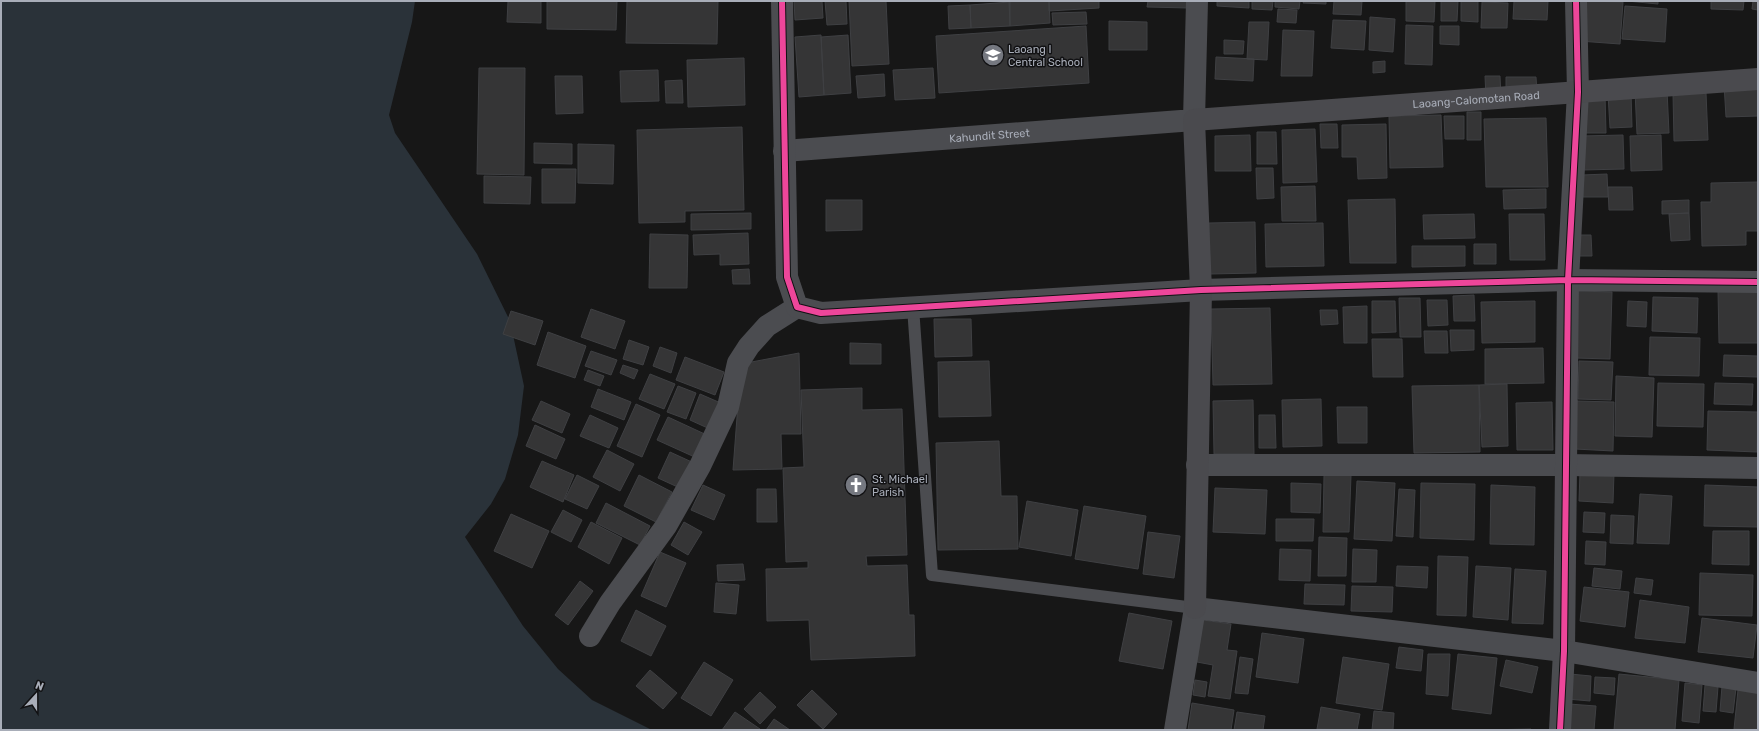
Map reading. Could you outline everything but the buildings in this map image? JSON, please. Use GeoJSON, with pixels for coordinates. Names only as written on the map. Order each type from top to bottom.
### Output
{"type":"FeatureCollection","features":[{"type":"Feature","properties":{"kind":"main road","name":"Laoang-Calomotan Road"},"geometry":{"type":"LineString","coordinates":[[1194,120],[1758,79]]}},
{"type":"Feature","properties":{"kind":"main road"},"geometry":{"type":"LineString","coordinates":[[1194,120],[1201,290],[1195,608]]}},
{"type":"Feature","properties":{"kind":"street"},"geometry":{"type":"LineString","coordinates":[[782,1],[787,277],[797,307]]}},
{"type":"Feature","properties":{"kind":"street"},"geometry":{"type":"LineString","coordinates":[[1194,120],[1197,1]]}},
{"type":"Feature","properties":{"kind":"street"},"geometry":{"type":"LineString","coordinates":[[1560,730],[1564,651],[1568,280],[1578,92],[1576,1]]}},
{"type":"Feature","properties":{"kind":"street","name":"Kahundit Street"},"geometry":{"type":"LineString","coordinates":[[784,151],[1194,120]]}},
{"type":"Feature","properties":{"kind":"street"},"geometry":{"type":"LineString","coordinates":[[590,636],[610,603],[666,526],[700,466],[728,407],[738,363],[767,326],[797,307],[821,313],[1201,290],[1568,280],[1758,282]]}},
{"type":"Feature","properties":{"kind":"street"},"geometry":{"type":"LineString","coordinates":[[1197,465],[1566,465],[1758,468]]}},
{"type":"Feature","properties":{"kind":"street"},"geometry":{"type":"LineString","coordinates":[[1175,730],[1195,608],[1564,651],[1758,684]]}},
{"type":"Feature","properties":{"kind":"lane"},"geometry":{"type":"LineString","coordinates":[[913,307],[932,575],[1195,608]]}},
{"type":"Feature","properties":{"kind":"shaded area"},"geometry":{"type":"Polygon","coordinates":[[[1,1],[415,1],[412,22],[389,115],[395,133],[477,254],[510,321],[524,386],[518,435],[505,479],[491,504],[465,537],[523,626],[558,669],[592,700],[652,730],[1,730],[1,1]]]}},
{"type":"Feature","properties":{"kind":"cycle path"},"geometry":{"type":"LineString","coordinates":[[782,1],[787,277],[797,307],[821,313],[1201,290],[1568,280],[1758,282]]}},
{"type":"Feature","properties":{"kind":"cycle path"},"geometry":{"type":"LineString","coordinates":[[1560,730],[1564,651],[1568,280],[1578,92],[1576,1]]}},
{"type":"Feature","properties":{"kind":"place","name":"Laoang I Central School"},"geometry":{"type":"Point","coordinates":[993,55]}},
{"type":"Feature","properties":{"kind":"place","name":"St. Michael Parish"},"geometry":{"type":"Point","coordinates":[856,485]}}]}
